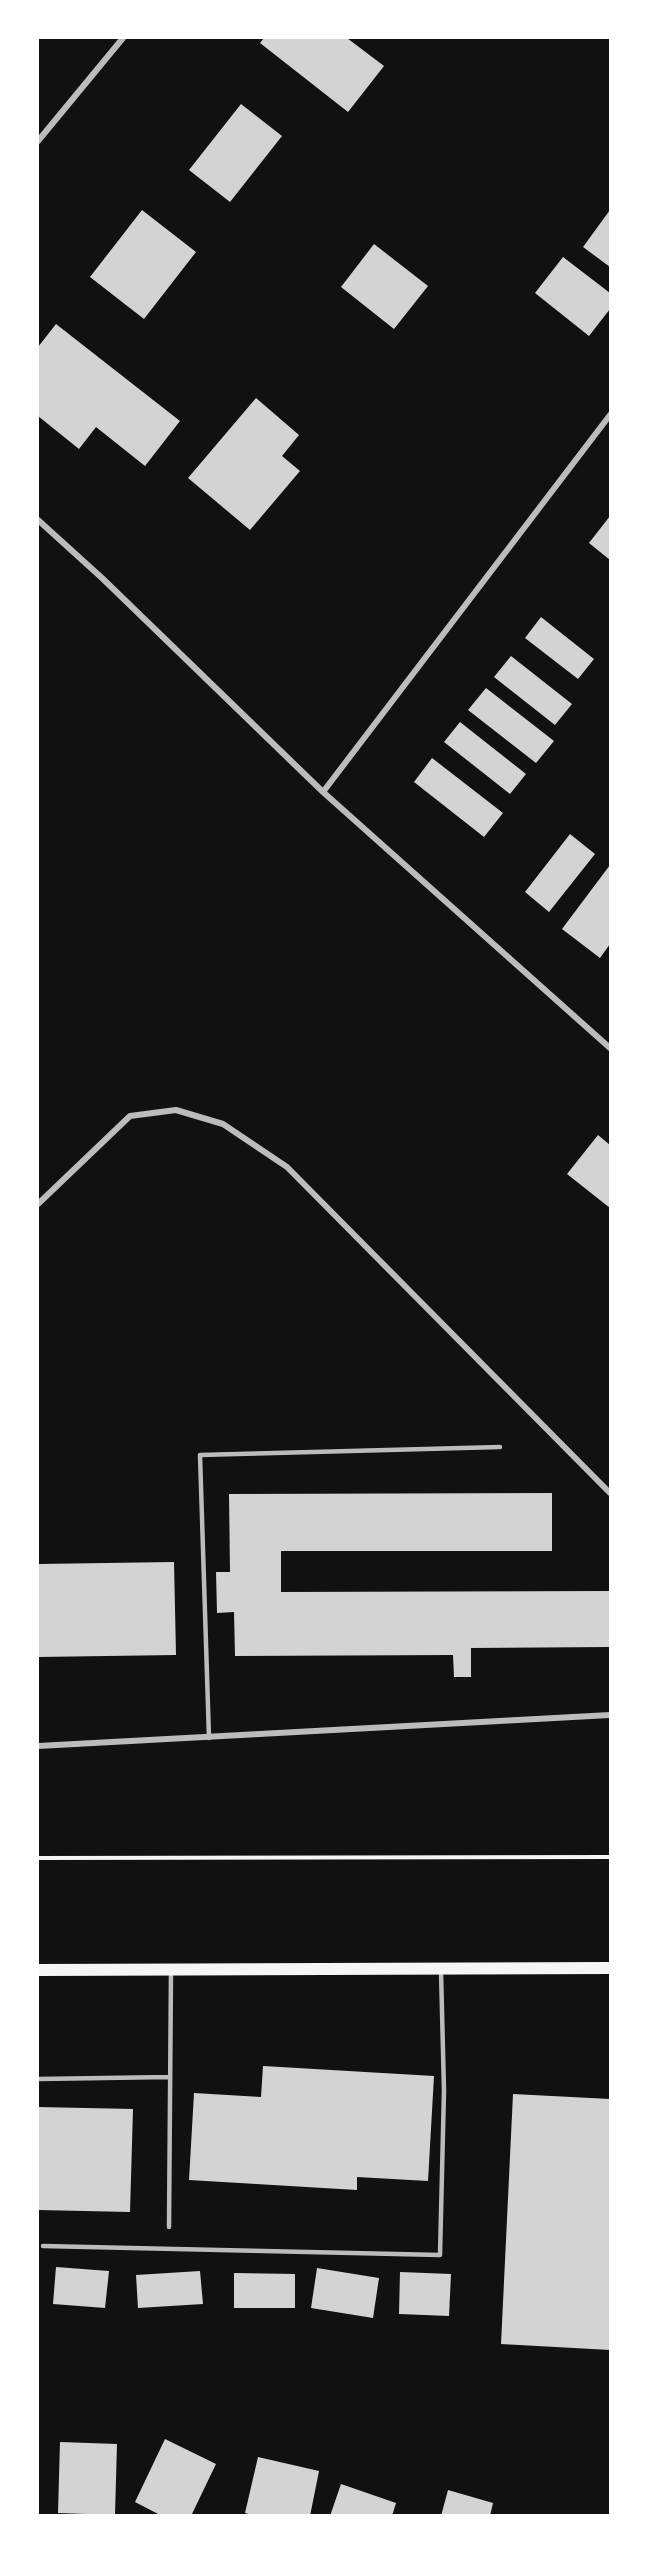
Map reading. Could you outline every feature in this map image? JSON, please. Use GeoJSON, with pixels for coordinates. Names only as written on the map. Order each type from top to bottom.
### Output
{"type":"FeatureCollection","features":[{"type":"Feature","properties":{"kind":"main road"},"geometry":{"type":"LineString","coordinates":[[38,1970],[610,1968]]}},
{"type":"Feature","properties":{"kind":"street"},"geometry":{"type":"LineString","coordinates":[[38,141],[123,38]]}},
{"type":"Feature","properties":{"kind":"street"},"geometry":{"type":"LineString","coordinates":[[323,792],[610,415]]}},
{"type":"Feature","properties":{"kind":"street"},"geometry":{"type":"LineString","coordinates":[[38,520],[102,578],[323,792],[610,1048]]}},
{"type":"Feature","properties":{"kind":"street"},"geometry":{"type":"LineString","coordinates":[[38,1204],[130,1116],[176,1110],[223,1124],[287,1167],[610,1493]]}},
{"type":"Feature","properties":{"kind":"street"},"geometry":{"type":"LineString","coordinates":[[38,1746],[610,1714]]}},
{"type":"Feature","properties":{"kind":"lane"},"geometry":{"type":"LineString","coordinates":[[209,1738],[200,1455],[500,1447]]}},
{"type":"Feature","properties":{"kind":"lane"},"geometry":{"type":"LineString","coordinates":[[43,2246],[440,2255],[444,2091],[441,1968]]}},
{"type":"Feature","properties":{"kind":"lane"},"geometry":{"type":"LineString","coordinates":[[169,2226],[171,1969]]}},
{"type":"Feature","properties":{"kind":"lane"},"geometry":{"type":"LineString","coordinates":[[38,2079],[170,2077]]}},
{"type":"Feature","properties":{"kind":"path"},"geometry":{"type":"LineString","coordinates":[[38,1858],[610,1857]]}},
{"type":"Feature","properties":{"kind":"building"},"geometry":{"type":"Polygon","coordinates":[[[264,38],[347,38],[384,66],[348,112],[260,43],[264,38]]]}},
{"type":"Feature","properties":{"kind":"building"},"geometry":{"type":"Polygon","coordinates":[[[241,104],[282,136],[230,202],[189,170],[241,104]]]}},
{"type":"Feature","properties":{"kind":"building"},"geometry":{"type":"Polygon","coordinates":[[[142,210],[196,252],[144,319],[90,277],[142,210]]]}},
{"type":"Feature","properties":{"kind":"building"},"geometry":{"type":"Polygon","coordinates":[[[610,210],[610,267],[583,247],[610,210]]]}},
{"type":"Feature","properties":{"kind":"building"},"geometry":{"type":"Polygon","coordinates":[[[374,244],[428,286],[394,329],[341,287],[374,244]]]}},
{"type":"Feature","properties":{"kind":"building"},"geometry":{"type":"Polygon","coordinates":[[[563,257],[610,293],[610,309],[589,336],[535,293],[563,257]]]}},
{"type":"Feature","properties":{"kind":"building"},"geometry":{"type":"Polygon","coordinates":[[[56,324],[180,421],[145,466],[96,427],[79,449],[38,416],[38,347],[56,324]]]}},
{"type":"Feature","properties":{"kind":"building"},"geometry":{"type":"Polygon","coordinates":[[[256,398],[299,435],[282,456],[300,471],[250,530],[188,478],[256,398]]]}},
{"type":"Feature","properties":{"kind":"building"},"geometry":{"type":"Polygon","coordinates":[[[610,516],[610,560],[589,543],[610,516]]]}},
{"type":"Feature","properties":{"kind":"building"},"geometry":{"type":"Polygon","coordinates":[[[541,617],[594,659],[578,679],[525,638],[541,617]]]}},
{"type":"Feature","properties":{"kind":"building"},"geometry":{"type":"Polygon","coordinates":[[[511,656],[572,704],[555,725],[494,677],[511,656]]]}},
{"type":"Feature","properties":{"kind":"building"},"geometry":{"type":"Polygon","coordinates":[[[486,688],[554,741],[536,763],[468,710],[486,688]]]}},
{"type":"Feature","properties":{"kind":"building"},"geometry":{"type":"Polygon","coordinates":[[[460,722],[526,774],[510,794],[444,742],[460,722]]]}},
{"type":"Feature","properties":{"kind":"building"},"geometry":{"type":"Polygon","coordinates":[[[432,758],[503,813],[484,837],[414,782],[432,758]]]}},
{"type":"Feature","properties":{"kind":"building"},"geometry":{"type":"Polygon","coordinates":[[[570,834],[595,854],[549,912],[525,892],[570,834]]]}},
{"type":"Feature","properties":{"kind":"building"},"geometry":{"type":"Polygon","coordinates":[[[610,865],[610,944],[600,958],[562,929],[610,865]]]}},
{"type":"Feature","properties":{"kind":"building"},"geometry":{"type":"Polygon","coordinates":[[[598,1135],[610,1145],[610,1208],[567,1174],[598,1135]]]}},
{"type":"Feature","properties":{"kind":"building"},"geometry":{"type":"Polygon","coordinates":[[[552,1493],[552,1551],[281,1551],[281,1592],[610,1591],[610,1647],[471,1648],[471,1677],[454,1677],[453,1655],[235,1656],[234,1612],[217,1613],[216,1572],[230,1572],[229,1494],[552,1493]]]}},
{"type":"Feature","properties":{"kind":"building"},"geometry":{"type":"Polygon","coordinates":[[[174,1562],[176,1655],[38,1657],[38,1564],[174,1562]]]}},
{"type":"Feature","properties":{"kind":"building"},"geometry":{"type":"Polygon","coordinates":[[[263,2066],[434,2076],[428,2181],[357,2177],[357,2190],[189,2180],[194,2093],[261,2097],[263,2066]]]}},
{"type":"Feature","properties":{"kind":"building"},"geometry":{"type":"Polygon","coordinates":[[[513,2094],[610,2099],[610,2350],[501,2344],[513,2094]]]}},
{"type":"Feature","properties":{"kind":"building"},"geometry":{"type":"Polygon","coordinates":[[[38,2107],[133,2109],[130,2212],[38,2210],[38,2107]]]}},
{"type":"Feature","properties":{"kind":"building"},"geometry":{"type":"Polygon","coordinates":[[[56,2267],[109,2271],[105,2308],[53,2304],[56,2267]]]}},
{"type":"Feature","properties":{"kind":"building"},"geometry":{"type":"Polygon","coordinates":[[[317,2268],[379,2278],[373,2318],[311,2308],[317,2268]]]}},
{"type":"Feature","properties":{"kind":"building"},"geometry":{"type":"Polygon","coordinates":[[[200,2271],[203,2304],[138,2308],[136,2275],[200,2271]]]}},
{"type":"Feature","properties":{"kind":"building"},"geometry":{"type":"Polygon","coordinates":[[[400,2272],[451,2274],[449,2316],[399,2314],[400,2272]]]}},
{"type":"Feature","properties":{"kind":"building"},"geometry":{"type":"Polygon","coordinates":[[[234,2273],[295,2274],[295,2308],[234,2308],[234,2273]]]}},
{"type":"Feature","properties":{"kind":"building"},"geometry":{"type":"Polygon","coordinates":[[[165,2439],[216,2464],[191,2516],[162,2516],[135,2502],[165,2439]]]}},
{"type":"Feature","properties":{"kind":"building"},"geometry":{"type":"Polygon","coordinates":[[[60,2442],[117,2444],[115,2515],[58,2513],[60,2442]]]}},
{"type":"Feature","properties":{"kind":"building"},"geometry":{"type":"Polygon","coordinates":[[[258,2457],[319,2471],[310,2516],[255,2516],[245,2513],[258,2457]]]}},
{"type":"Feature","properties":{"kind":"building"},"geometry":{"type":"Polygon","coordinates":[[[341,2484],[396,2503],[392,2516],[330,2516],[341,2484]]]}},
{"type":"Feature","properties":{"kind":"building"},"geometry":{"type":"Polygon","coordinates":[[[448,2490],[493,2503],[490,2516],[441,2516],[448,2490]]]}}]}
